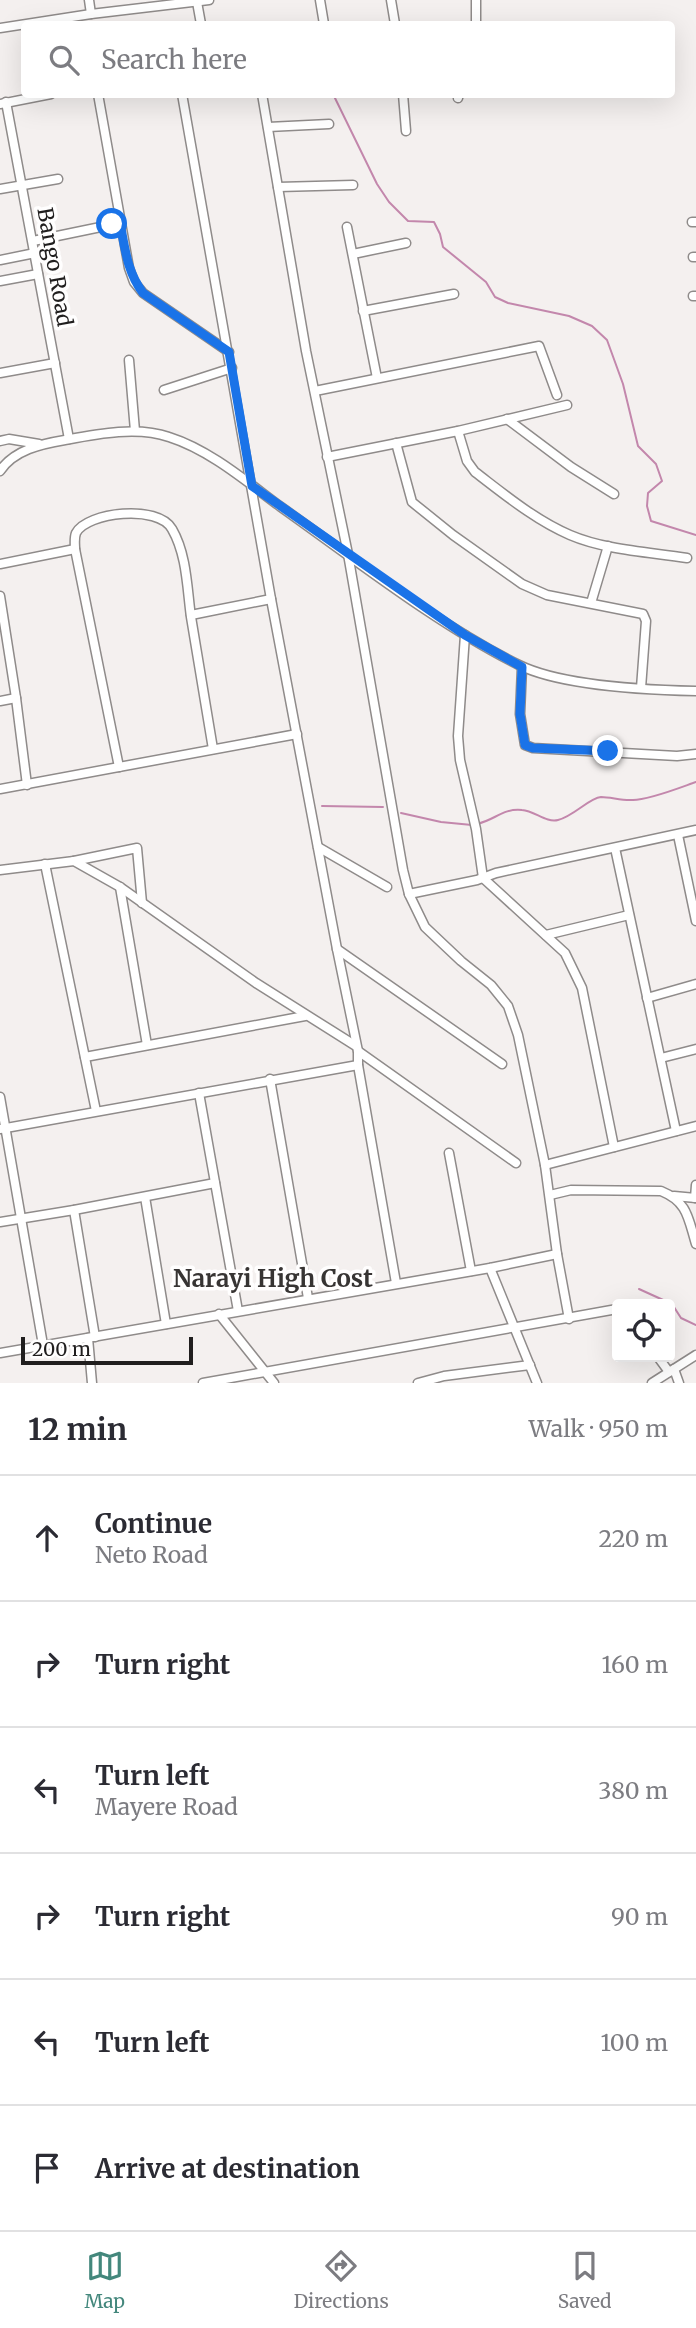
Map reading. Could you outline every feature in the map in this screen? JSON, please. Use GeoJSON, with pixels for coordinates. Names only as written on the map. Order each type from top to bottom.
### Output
{"type":"FeatureCollection","features":[{"type":"Feature","properties":{"kind":"street"},"geometry":{"type":"LineString","coordinates":[[89,0],[91,14]]}},
{"type":"Feature","properties":{"kind":"street"},"geometry":{"type":"LineString","coordinates":[[46,21],[209,0]]}},
{"type":"Feature","properties":{"kind":"street"},"geometry":{"type":"LineString","coordinates":[[320,0],[324,21]]}},
{"type":"Feature","properties":{"kind":"street"},"geometry":{"type":"LineString","coordinates":[[391,0],[394,21]]}},
{"type":"Feature","properties":{"kind":"street"},"geometry":{"type":"LineString","coordinates":[[476,0],[476,21]]}},
{"type":"Feature","properties":{"kind":"street"},"geometry":{"type":"LineString","coordinates":[[197,2],[200,21]]}},
{"type":"Feature","properties":{"kind":"street"},"geometry":{"type":"LineString","coordinates":[[0,28],[21,25]]}},
{"type":"Feature","properties":{"kind":"street"},"geometry":{"type":"LineString","coordinates":[[3,103],[30,98]]}},
{"type":"Feature","properties":{"kind":"street"},"geometry":{"type":"LineString","coordinates":[[99,98],[120,223],[134,282],[143,293],[229,352]]}},
{"type":"Feature","properties":{"kind":"street"},"geometry":{"type":"LineString","coordinates":[[183,98],[271,599],[357,1048],[396,1283]]}},
{"type":"Feature","properties":{"kind":"street"},"geometry":{"type":"LineString","coordinates":[[263,98],[327,457],[348,554],[395,836],[409,894],[425,927],[491,985],[508,1006],[518,1035],[545,1165],[556,1254],[569,1319]]}},
{"type":"Feature","properties":{"kind":"street"},"geometry":{"type":"LineString","coordinates":[[402,98],[406,131]]}},
{"type":"Feature","properties":{"kind":"street","name":"Bango Road"},"geometry":{"type":"LineString","coordinates":[[3,103],[23,185],[69,439]]}},
{"type":"Feature","properties":{"kind":"street"},"geometry":{"type":"LineString","coordinates":[[268,127],[329,124]]}},
{"type":"Feature","properties":{"kind":"street"},"geometry":{"type":"LineString","coordinates":[[0,189],[58,179]]}},
{"type":"Feature","properties":{"kind":"street"},"geometry":{"type":"LineString","coordinates":[[278,187],[353,185]]}},
{"type":"Feature","properties":{"kind":"street"},"geometry":{"type":"LineString","coordinates":[[33,241],[120,223]]}},
{"type":"Feature","properties":{"kind":"street"},"geometry":{"type":"LineString","coordinates":[[347,227],[377,379]]}},
{"type":"Feature","properties":{"kind":"street"},"geometry":{"type":"LineString","coordinates":[[352,254],[406,243]]}},
{"type":"Feature","properties":{"kind":"street"},"geometry":{"type":"LineString","coordinates":[[0,260],[35,253]]}},
{"type":"Feature","properties":{"kind":"street"},"geometry":{"type":"LineString","coordinates":[[0,281],[38,274]]}},
{"type":"Feature","properties":{"kind":"street"},"geometry":{"type":"LineString","coordinates":[[363,311],[454,294]]}},
{"type":"Feature","properties":{"kind":"street"},"geometry":{"type":"LineString","coordinates":[[315,391],[539,346],[557,395]]}},
{"type":"Feature","properties":{"kind":"street"},"geometry":{"type":"LineString","coordinates":[[130,360],[135,431]]}},
{"type":"Feature","properties":{"kind":"street"},"geometry":{"type":"LineString","coordinates":[[0,373],[55,363]]}},
{"type":"Feature","properties":{"kind":"street"},"geometry":{"type":"LineString","coordinates":[[164,390],[232,368]]}},
{"type":"Feature","properties":{"kind":"street"},"geometry":{"type":"LineString","coordinates":[[327,457],[458,431],[567,405]]}},
{"type":"Feature","properties":{"kind":"street"},"geometry":{"type":"LineString","coordinates":[[507,419],[571,467],[614,494]]}},
{"type":"Feature","properties":{"kind":"street"},"geometry":{"type":"LineString","coordinates":[[0,471],[19,454],[39,444],[135,431],[169,437],[218,462],[465,635],[522,667],[560,677],[641,688],[696,691]]}},
{"type":"Feature","properties":{"kind":"street"},"geometry":{"type":"LineString","coordinates":[[458,431],[467,461],[475,472],[546,523],[571,536],[608,546],[687,558]]}},
{"type":"Feature","properties":{"kind":"street"},"geometry":{"type":"LineString","coordinates":[[0,441],[9,439],[39,444]]}},
{"type":"Feature","properties":{"kind":"street"},"geometry":{"type":"LineString","coordinates":[[396,443],[412,502],[522,584],[547,595],[641,612],[645,616],[641,688]]}},
{"type":"Feature","properties":{"kind":"street"},"geometry":{"type":"LineString","coordinates":[[119,767],[75,549],[75,535],[81,527],[100,518],[127,513],[150,513],[164,519],[172,529],[181,556],[213,749]]}},
{"type":"Feature","properties":{"kind":"street"},"geometry":{"type":"LineString","coordinates":[[591,603],[608,546]]}},
{"type":"Feature","properties":{"kind":"street"},"geometry":{"type":"LineString","coordinates":[[0,564],[75,549]]}},
{"type":"Feature","properties":{"kind":"street"},"geometry":{"type":"LineString","coordinates":[[0,596],[27,785]]}},
{"type":"Feature","properties":{"kind":"street"},"geometry":{"type":"LineString","coordinates":[[191,615],[271,599]]}},
{"type":"Feature","properties":{"kind":"street"},"geometry":{"type":"LineString","coordinates":[[465,635],[458,736],[460,760],[475,824],[483,878],[565,953],[576,973],[582,988],[614,1147]]}},
{"type":"Feature","properties":{"kind":"street"},"geometry":{"type":"LineString","coordinates":[[522,667],[520,714],[525,745],[533,748],[677,756],[696,754]]}},
{"type":"Feature","properties":{"kind":"street"},"geometry":{"type":"LineString","coordinates":[[0,701],[16,698]]}},
{"type":"Feature","properties":{"kind":"street"},"geometry":{"type":"LineString","coordinates":[[0,789],[297,734]]}},
{"type":"Feature","properties":{"kind":"street"},"geometry":{"type":"LineString","coordinates":[[409,894],[696,830]]}},
{"type":"Feature","properties":{"kind":"street"},"geometry":{"type":"LineString","coordinates":[[678,835],[696,921]]}},
{"type":"Feature","properties":{"kind":"street"},"geometry":{"type":"LineString","coordinates":[[318,847],[387,887]]}},
{"type":"Feature","properties":{"kind":"street"},"geometry":{"type":"LineString","coordinates":[[0,870],[74,861],[137,848],[142,903]]}},
{"type":"Feature","properties":{"kind":"street"},"geometry":{"type":"LineString","coordinates":[[615,848],[676,1131]]}},
{"type":"Feature","properties":{"kind":"street"},"geometry":{"type":"LineString","coordinates":[[74,861],[120,887],[305,1016],[357,1048],[516,1163]]}},
{"type":"Feature","properties":{"kind":"street"},"geometry":{"type":"LineString","coordinates":[[45,864],[96,1111]]}},
{"type":"Feature","properties":{"kind":"street"},"geometry":{"type":"LineString","coordinates":[[120,887],[147,1045]]}},
{"type":"Feature","properties":{"kind":"street"},"geometry":{"type":"LineString","coordinates":[[546,935],[629,915]]}},
{"type":"Feature","properties":{"kind":"street"},"geometry":{"type":"LineString","coordinates":[[337,949],[502,1064]]}},
{"type":"Feature","properties":{"kind":"street"},"geometry":{"type":"LineString","coordinates":[[647,998],[696,984]]}},
{"type":"Feature","properties":{"kind":"street"},"geometry":{"type":"LineString","coordinates":[[85,1057],[305,1016]]}},
{"type":"Feature","properties":{"kind":"street"},"geometry":{"type":"LineString","coordinates":[[661,1058],[696,1049]]}},
{"type":"Feature","properties":{"kind":"street"},"geometry":{"type":"LineString","coordinates":[[3,1129],[358,1065]]}},
{"type":"Feature","properties":{"kind":"street"},"geometry":{"type":"LineString","coordinates":[[270,1079],[308,1298]]}},
{"type":"Feature","properties":{"kind":"street"},"geometry":{"type":"LineString","coordinates":[[199,1093],[238,1311]]}},
{"type":"Feature","properties":{"kind":"street"},"geometry":{"type":"LineString","coordinates":[[0,1097],[3,1129],[43,1345]]}},
{"type":"Feature","properties":{"kind":"street"},"geometry":{"type":"LineString","coordinates":[[545,1165],[696,1126]]}},
{"type":"Feature","properties":{"kind":"street"},"geometry":{"type":"LineString","coordinates":[[449,1153],[471,1271]]}},
{"type":"Feature","properties":{"kind":"street"},"geometry":{"type":"LineString","coordinates":[[0,1222],[215,1183]]}},
{"type":"Feature","properties":{"kind":"street"},"geometry":{"type":"LineString","coordinates":[[694,1198],[696,1185]]}},
{"type":"Feature","properties":{"kind":"street"},"geometry":{"type":"LineString","coordinates":[[550,1195],[571,1190],[594,1189],[661,1191],[674,1196],[694,1198]]}},
{"type":"Feature","properties":{"kind":"street"},"geometry":{"type":"LineString","coordinates":[[674,1196],[682,1204],[696,1244]]}},
{"type":"Feature","properties":{"kind":"street"},"geometry":{"type":"LineString","coordinates":[[145,1197],[166,1324]]}},
{"type":"Feature","properties":{"kind":"street"},"geometry":{"type":"LineString","coordinates":[[682,1204],[694,1198]]}},
{"type":"Feature","properties":{"kind":"street"},"geometry":{"type":"LineString","coordinates":[[74,1210],[92,1337],[92,1383]]}},
{"type":"Feature","properties":{"kind":"street"},"geometry":{"type":"LineString","coordinates":[[0,1353],[490,1268],[556,1254]]}},
{"type":"Feature","properties":{"kind":"street"},"geometry":{"type":"LineString","coordinates":[[490,1268],[537,1383]]}},
{"type":"Feature","properties":{"kind":"street"},"geometry":{"type":"LineString","coordinates":[[203,1383],[612,1310]]}},
{"type":"Feature","properties":{"kind":"street"},"geometry":{"type":"LineString","coordinates":[[219,1314],[274,1383]]}},
{"type":"Feature","properties":{"kind":"street"},"geometry":{"type":"LineString","coordinates":[[652,1383],[696,1355]]}},
{"type":"Feature","properties":{"kind":"street"},"geometry":{"type":"LineString","coordinates":[[663,1362],[679,1383]]}},
{"type":"Feature","properties":{"kind":"street"},"geometry":{"type":"LineString","coordinates":[[418,1383],[530,1365]]}},
{"type":"Feature","properties":{"kind":"waterway"},"geometry":{"type":"LineString","coordinates":[[335,98],[377,184],[389,202],[408,221],[434,222],[443,247],[486,282],[495,297],[508,303],[569,316],[592,326],[607,340],[623,384],[638,446],[656,464],[662,481],[648,493],[647,506],[651,521],[696,535]]}},
{"type":"Feature","properties":{"kind":"waterway"},"geometry":{"type":"LineString","coordinates":[[477,824],[515,810],[558,820],[596,798],[640,799],[696,782]]}},
{"type":"Feature","properties":{"kind":"waterway"},"geometry":{"type":"LineString","coordinates":[[322,806],[383,807]]}},
{"type":"Feature","properties":{"kind":"waterway"},"geometry":{"type":"LineString","coordinates":[[401,813],[441,822],[472,825]]}},
{"type":"Feature","properties":{"kind":"waterway"},"geometry":{"type":"LineString","coordinates":[[639,1289],[672,1304],[681,1318],[696,1325]]}},
{"type":"Feature","properties":{"kind":"district","name":"Narayi High Cost"},"geometry":{"type":"Point","coordinates":[273,1278]}},
{"type":"Feature","properties":{"kind":"route"},"geometry":{"type":"LineString","coordinates":[[112,224],[120,223],[129,268],[134,282],[143,293],[229,352],[252,486],[465,635],[522,667],[520,714],[525,745],[533,748],[608,751]]}}]}
